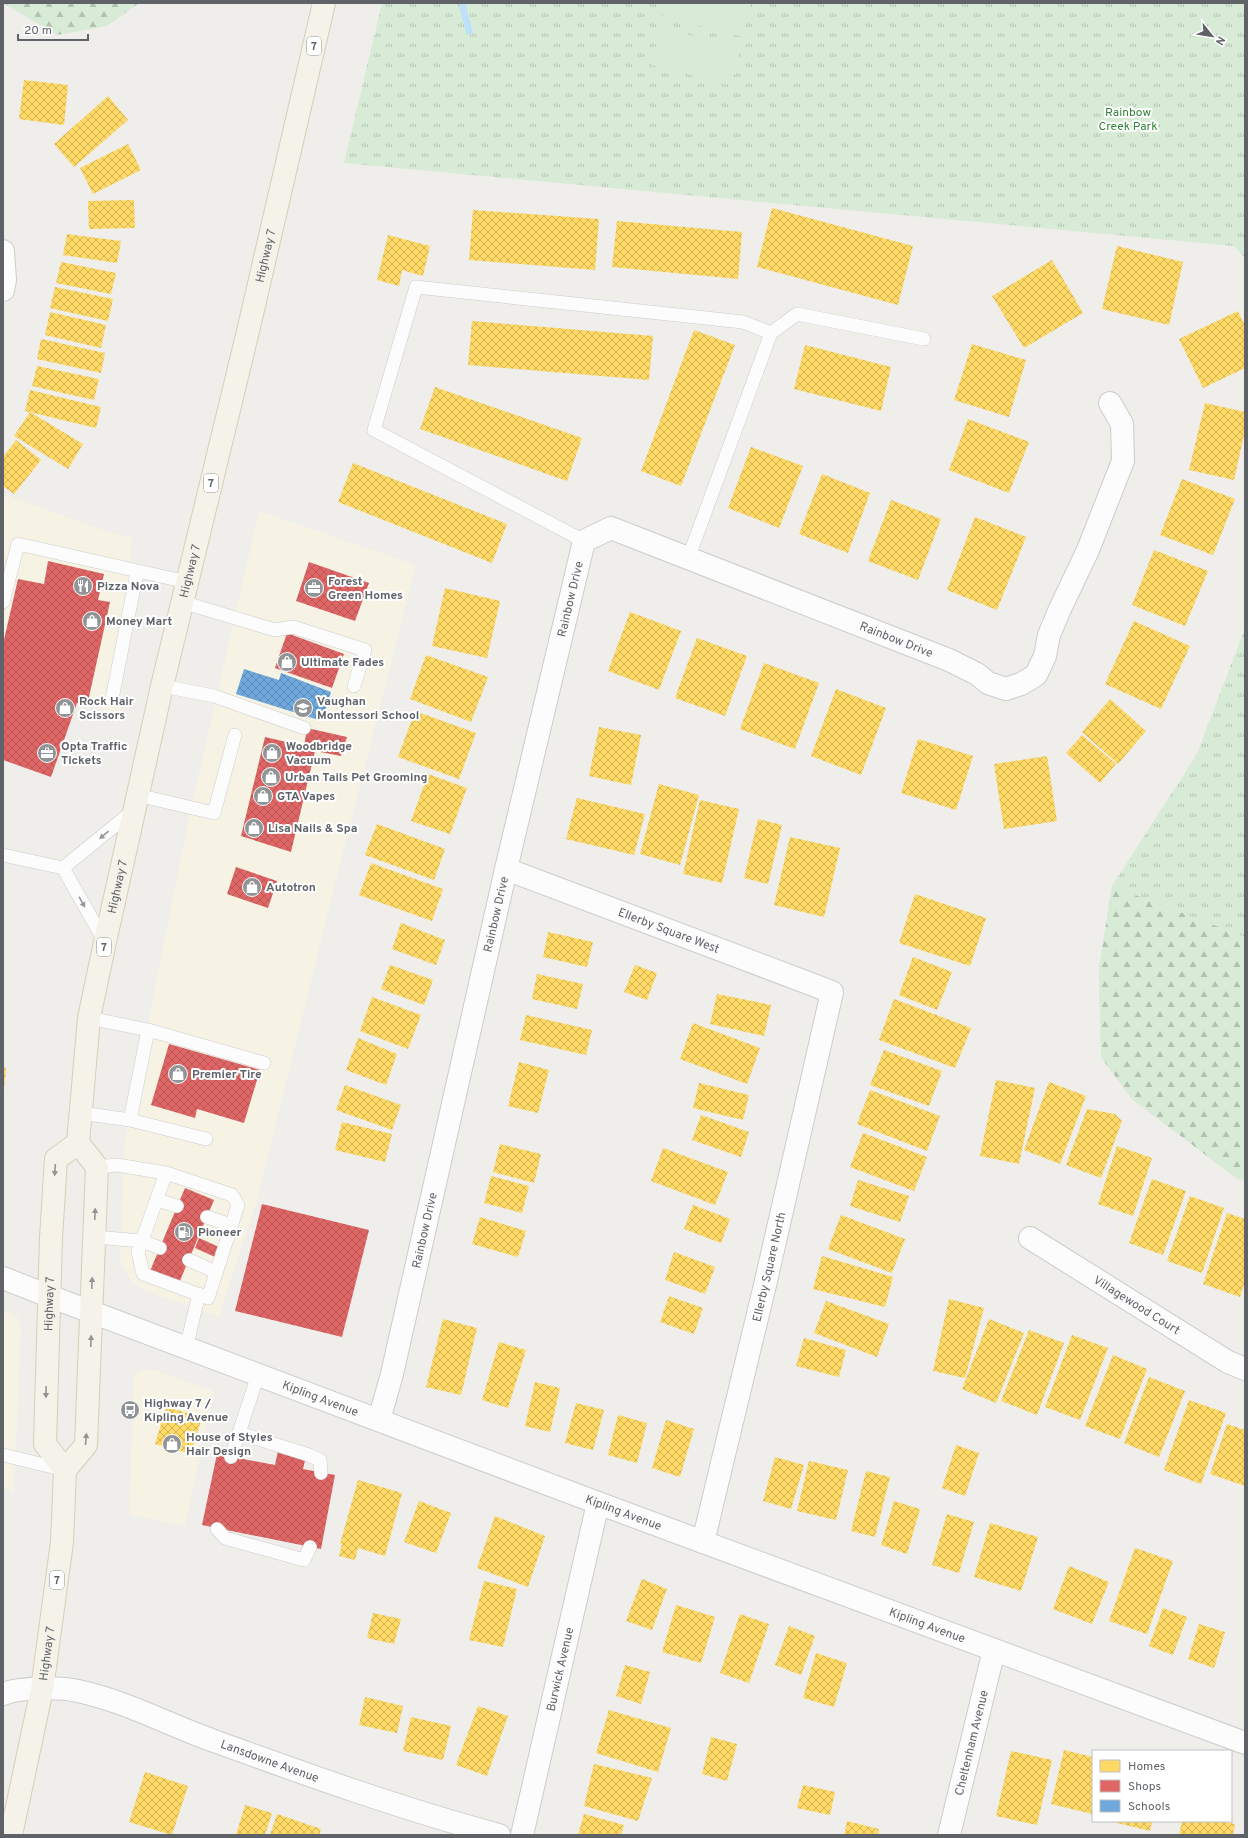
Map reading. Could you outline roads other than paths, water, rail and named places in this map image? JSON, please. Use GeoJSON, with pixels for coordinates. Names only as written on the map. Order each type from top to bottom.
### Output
{"type":"FeatureCollection","features":[{"type":"Feature","properties":{"kind":"main road","name":"Highway 7"},"geometry":{"type":"LineString","coordinates":[[12,1835],[42,1689],[62,1542],[65,1470],[45,1444],[49,1296],[56,1159],[78,1143],[89,1018],[135,802],[324,3]]}},
{"type":"Feature","properties":{"kind":"main road"},"geometry":{"type":"LineString","coordinates":[[65,1470],[86,1445],[98,1167],[78,1143]]}},
{"type":"Feature","properties":{"kind":"street"},"geometry":{"type":"LineString","coordinates":[[3,251],[5,280],[3,290]]}},
{"type":"Feature","properties":{"kind":"street","name":"Rainbow Drive"},"geometry":{"type":"LineString","coordinates":[[379,1420],[392,1374],[506,868],[584,541],[611,528],[949,660],[977,674],[988,683],[1006,689],[1036,675],[1046,656],[1050,635],[1088,550],[1123,461],[1122,424],[1110,403]]}},
{"type":"Feature","properties":{"kind":"street","name":"Ellerby Square West"},"geometry":{"type":"LineString","coordinates":[[506,868],[832,992]]}},
{"type":"Feature","properties":{"kind":"street","name":"Ellerby Square North"},"geometry":{"type":"LineString","coordinates":[[703,1542],[765,1285],[832,992]]}},
{"type":"Feature","properties":{"kind":"street","name":"Villagewood Court"},"geometry":{"type":"LineString","coordinates":[[1030,1238],[1228,1362],[1245,1369]]}},
{"type":"Feature","properties":{"kind":"street","name":"Kipling Avenue"},"geometry":{"type":"LineString","coordinates":[[3,1278],[598,1503],[1245,1743]]}},
{"type":"Feature","properties":{"kind":"street","name":"Burwick Avenue"},"geometry":{"type":"LineString","coordinates":[[522,1835],[598,1503]]}},
{"type":"Feature","properties":{"kind":"street","name":"Cheltenham Avenue"},"geometry":{"type":"LineString","coordinates":[[948,1835],[994,1650]]}},
{"type":"Feature","properties":{"kind":"street","name":"Lansdowne Avenue"},"geometry":{"type":"LineString","coordinates":[[3,1694],[19,1690],[76,1690],[102,1697],[213,1741],[440,1819],[499,1835]]}},
{"type":"Feature","properties":{"kind":"lane"},"geometry":{"type":"LineString","coordinates":[[584,541],[374,430],[416,287],[743,322],[770,333]]}},
{"type":"Feature","properties":{"kind":"lane"},"geometry":{"type":"LineString","coordinates":[[688,559],[770,333],[797,314],[924,339]]}},
{"type":"Feature","properties":{"kind":"lane"},"geometry":{"type":"LineString","coordinates":[[3,602],[18,544],[137,572],[275,630],[293,627],[365,650],[354,686]]}},
{"type":"Feature","properties":{"kind":"lane"},"geometry":{"type":"LineString","coordinates":[[112,699],[137,572]]}},
{"type":"Feature","properties":{"kind":"lane"},"geometry":{"type":"LineString","coordinates":[[162,686],[214,696],[304,728]]}},
{"type":"Feature","properties":{"kind":"lane"},"geometry":{"type":"LineString","coordinates":[[63,868],[135,802],[214,813],[235,735]]}},
{"type":"Feature","properties":{"kind":"lane"},"geometry":{"type":"LineString","coordinates":[[3,855],[63,868],[105,942]]}},
{"type":"Feature","properties":{"kind":"lane"},"geometry":{"type":"LineString","coordinates":[[89,1018],[148,1030],[264,1063]]}},
{"type":"Feature","properties":{"kind":"lane"},"geometry":{"type":"LineString","coordinates":[[130,1120],[148,1030]]}},
{"type":"Feature","properties":{"kind":"lane"},"geometry":{"type":"LineString","coordinates":[[81,1113],[130,1120],[206,1139]]}},
{"type":"Feature","properties":{"kind":"lane"},"geometry":{"type":"LineString","coordinates":[[98,1167],[117,1165],[166,1173],[232,1195],[238,1205],[208,1298],[143,1274],[138,1252],[166,1173]]}},
{"type":"Feature","properties":{"kind":"lane"},"geometry":{"type":"LineString","coordinates":[[157,1200],[177,1206]]}},
{"type":"Feature","properties":{"kind":"lane"},"geometry":{"type":"LineString","coordinates":[[207,1217],[231,1225]]}},
{"type":"Feature","properties":{"kind":"lane"},"geometry":{"type":"LineString","coordinates":[[94,1237],[142,1240],[160,1248]]}},
{"type":"Feature","properties":{"kind":"lane"},"geometry":{"type":"LineString","coordinates":[[189,1260],[216,1272]]}},
{"type":"Feature","properties":{"kind":"lane"},"geometry":{"type":"LineString","coordinates":[[186,1348],[198,1294]]}},
{"type":"Feature","properties":{"kind":"lane"},"geometry":{"type":"LineString","coordinates":[[231,1457],[258,1375]]}},
{"type":"Feature","properties":{"kind":"lane"},"geometry":{"type":"LineString","coordinates":[[239,1433],[309,1455],[320,1460],[321,1472]]}},
{"type":"Feature","properties":{"kind":"lane"},"geometry":{"type":"LineString","coordinates":[[3,1455],[65,1470]]}},
{"type":"Feature","properties":{"kind":"lane"},"geometry":{"type":"LineString","coordinates":[[217,1528],[225,1538],[304,1560],[310,1547]]}},
{"type":"Feature","properties":{"kind":"waterway"},"geometry":{"type":"LineString","coordinates":[[462,3],[469,31]]}},
{"type":"Feature","properties":{"kind":"place","name":"Pizza Nova"},"geometry":{"type":"Point","coordinates":[83,586]}},
{"type":"Feature","properties":{"kind":"place","name":"Forest Green Homes"},"geometry":{"type":"Point","coordinates":[314,588]}},
{"type":"Feature","properties":{"kind":"place","name":"Money Mart"},"geometry":{"type":"Point","coordinates":[92,621]}},
{"type":"Feature","properties":{"kind":"place","name":"Ultimate Fades"},"geometry":{"type":"Point","coordinates":[287,662]}},
{"type":"Feature","properties":{"kind":"place","name":"Rock Hair Scissors"},"geometry":{"type":"Point","coordinates":[65,708]}},
{"type":"Feature","properties":{"kind":"place","name":"Vaughan Montessori School"},"geometry":{"type":"Point","coordinates":[303,708]}},
{"type":"Feature","properties":{"kind":"place","name":"Opta Traffic Tickets"},"geometry":{"type":"Point","coordinates":[47,753]}},
{"type":"Feature","properties":{"kind":"place","name":"Woodbridge Vacuum"},"geometry":{"type":"Point","coordinates":[272,753]}},
{"type":"Feature","properties":{"kind":"place","name":"Urban Tails Pet Grooming"},"geometry":{"type":"Point","coordinates":[271,777]}},
{"type":"Feature","properties":{"kind":"place","name":"GTA Vapes"},"geometry":{"type":"Point","coordinates":[263,796]}},
{"type":"Feature","properties":{"kind":"place","name":"Lisa Nails & Spa"},"geometry":{"type":"Point","coordinates":[254,828]}},
{"type":"Feature","properties":{"kind":"place","name":"Autotron"},"geometry":{"type":"Point","coordinates":[252,887]}},
{"type":"Feature","properties":{"kind":"place","name":"Premier Tire"},"geometry":{"type":"Point","coordinates":[178,1074]}},
{"type":"Feature","properties":{"kind":"place","name":"Pioneer"},"geometry":{"type":"Point","coordinates":[184,1232]}},
{"type":"Feature","properties":{"kind":"place","name":"Highway 7 / Kipling Avenue"},"geometry":{"type":"Point","coordinates":[130,1410]}},
{"type":"Feature","properties":{"kind":"place","name":"House of Styles Hair Design"},"geometry":{"type":"Point","coordinates":[172,1444]}},
{"type":"Feature","properties":{"kind":"park label","name":"Rainbow Creek Park"},"geometry":{"type":"Point","coordinates":[1128,119]}}]}
